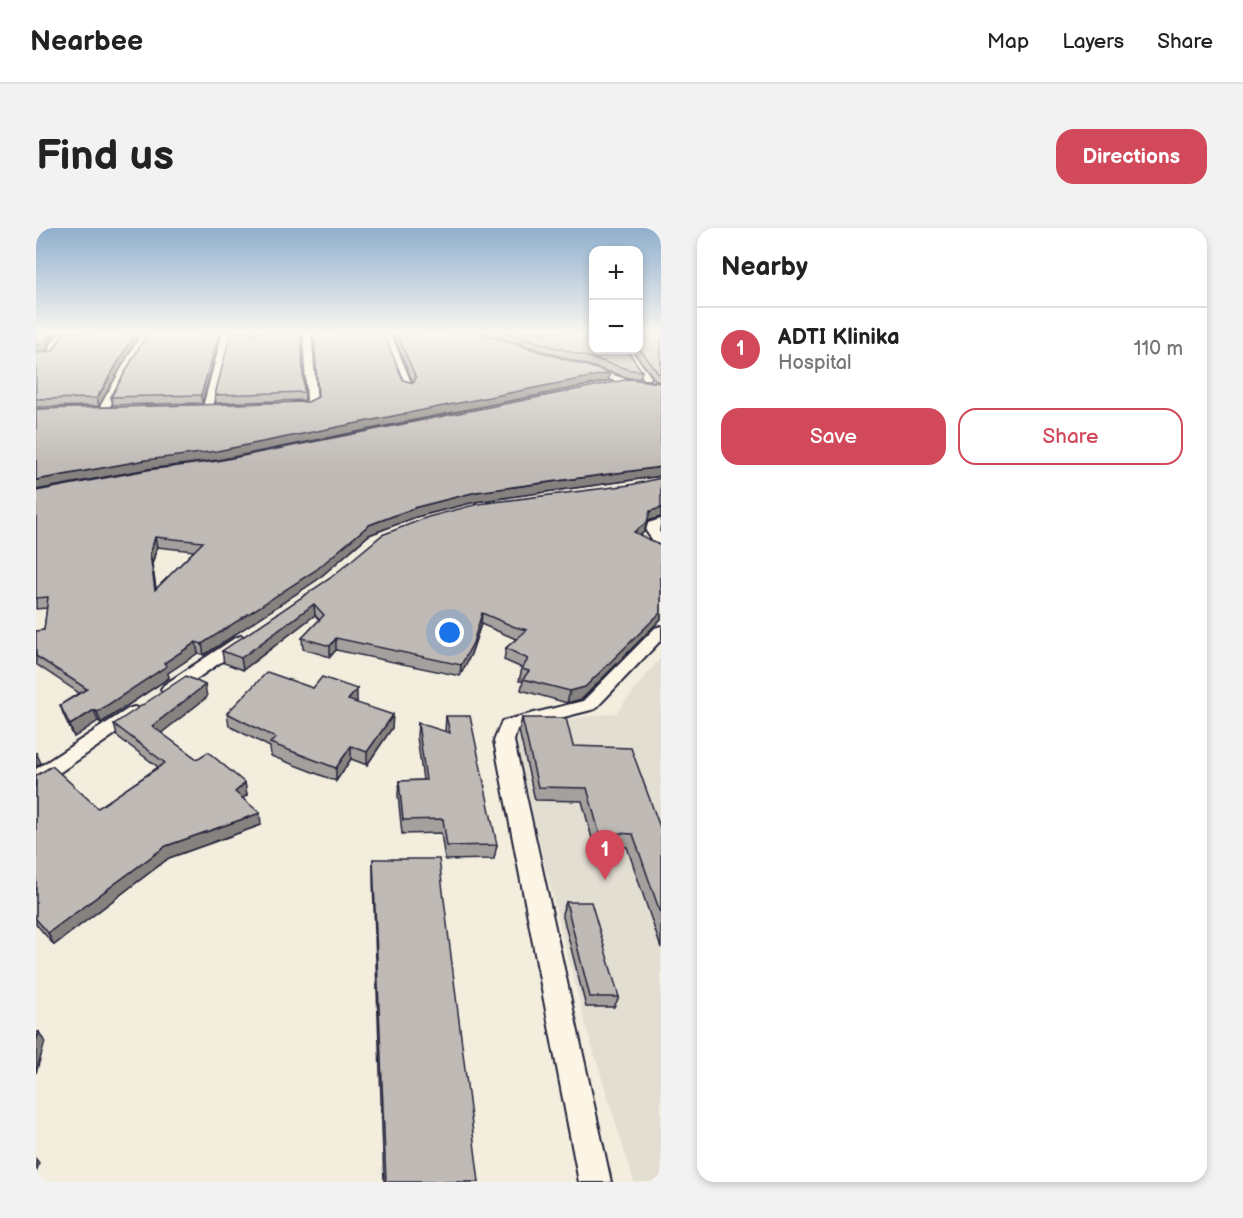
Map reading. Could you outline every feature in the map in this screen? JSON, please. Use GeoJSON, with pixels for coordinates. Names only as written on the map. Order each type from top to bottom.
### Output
{"type":"FeatureCollection","features":[{"type":"Feature","properties":{"kind":"street"},"geometry":{"type":"LineString","coordinates":[[103,410],[121,377]]}},
{"type":"Feature","properties":{"kind":"street"},"geometry":{"type":"LineString","coordinates":[[208,407],[215,377]]}},
{"type":"Feature","properties":{"kind":"street"},"geometry":{"type":"LineString","coordinates":[[278,406],[312,403],[310,377]]}},
{"type":"Feature","properties":{"kind":"street"},"geometry":{"type":"LineString","coordinates":[[405,377],[409,387]]}},
{"type":"Feature","properties":{"kind":"street"},"geometry":{"type":"LineString","coordinates":[[611,377],[628,382],[657,385]]}},
{"type":"Feature","properties":{"kind":"street"},"geometry":{"type":"LineString","coordinates":[[605,386],[628,382]]}},
{"type":"Feature","properties":{"kind":"street"},"geometry":{"type":"LineString","coordinates":[[196,408],[220,407]]}},
{"type":"Feature","properties":{"kind":"street"},"geometry":{"type":"LineString","coordinates":[[92,410],[115,410]]}},
{"type":"Feature","properties":{"kind":"street"},"geometry":{"type":"LineString","coordinates":[[661,523],[653,526],[652,531],[661,542]]}},
{"type":"Feature","properties":{"kind":"street"},"geometry":{"type":"LineString","coordinates":[[595,1182],[504,741],[509,725],[589,705],[661,631]]}},
{"type":"Feature","properties":{"kind":"street"},"geometry":{"type":"LineString","coordinates":[[36,779],[255,632]]}},
{"type":"Feature","properties":{"kind":"shaded area"},"geometry":{"type":"Polygon","coordinates":[[[661,657],[661,1182],[634,1182],[586,1027],[511,733],[529,724],[616,713],[661,657]]]}},
{"type":"Feature","properties":{"kind":"building"},"geometry":{"type":"Polygon","coordinates":[[[36,377],[110,377],[97,398],[36,399],[36,377]]]}},
{"type":"Feature","properties":{"kind":"building"},"geometry":{"type":"Polygon","coordinates":[[[123,377],[207,377],[201,395],[111,397],[123,377]]]}},
{"type":"Feature","properties":{"kind":"building"},"geometry":{"type":"Polygon","coordinates":[[[220,377],[303,377],[304,392],[215,395],[220,377]]]}},
{"type":"Feature","properties":{"kind":"building"},"geometry":{"type":"Polygon","coordinates":[[[317,377],[402,377],[403,380],[413,383],[415,377],[592,377],[217,451],[146,460],[36,480],[36,409],[308,402],[318,397],[317,377]]]}},
{"type":"Feature","properties":{"kind":"building"},"geometry":{"type":"Polygon","coordinates":[[[630,379],[661,383],[661,467],[476,492],[417,507],[369,525],[316,570],[202,644],[196,642],[164,663],[167,666],[97,712],[94,710],[70,725],[60,705],[87,689],[36,656],[36,631],[44,630],[48,597],[36,598],[36,491],[147,470],[217,461],[630,379]],[[155,537],[150,554],[155,590],[203,542],[155,537]]]}},
{"type":"Feature","properties":{"kind":"building"},"geometry":{"type":"Polygon","coordinates":[[[661,478],[661,508],[650,511],[647,522],[634,532],[661,546],[661,612],[585,687],[570,691],[523,679],[529,671],[522,669],[528,659],[506,648],[527,630],[482,613],[473,643],[461,665],[336,638],[330,646],[302,638],[324,615],[314,604],[241,658],[222,651],[329,579],[382,535],[428,517],[478,504],[630,485],[661,478]]]}},
{"type":"Feature","properties":{"kind":"building"},"geometry":{"type":"Polygon","coordinates":[[[267,672],[313,688],[322,677],[357,689],[348,700],[393,715],[367,752],[351,746],[336,768],[270,743],[276,738],[227,713],[267,672]]]}},
{"type":"Feature","properties":{"kind":"building"},"geometry":{"type":"Polygon","coordinates":[[[186,676],[205,685],[152,726],[197,759],[208,752],[245,783],[235,792],[260,813],[166,846],[48,933],[36,919],[36,775],[52,766],[98,808],[165,763],[114,724],[186,676]]]}},
{"type":"Feature","properties":{"kind":"building"},"geometry":{"type":"Polygon","coordinates":[[[446,716],[470,716],[497,845],[447,846],[443,819],[403,820],[399,781],[426,780],[418,723],[450,733],[446,716]]]}},
{"type":"Feature","properties":{"kind":"building"},"geometry":{"type":"Polygon","coordinates":[[[522,718],[566,718],[573,746],[631,748],[661,830],[661,915],[633,834],[599,832],[587,788],[538,787],[522,718]]]}},
{"type":"Feature","properties":{"kind":"building"},"geometry":{"type":"Polygon","coordinates":[[[373,859],[439,859],[479,1182],[386,1182],[373,859]]]}},
{"type":"Feature","properties":{"kind":"building"},"geometry":{"type":"Polygon","coordinates":[[[566,902],[591,902],[619,997],[590,997],[566,902]]]}},
{"type":"Feature","properties":{"kind":"place","name":"ADTI Klinika"},"geometry":{"type":"Point","coordinates":[605,880]}}]}
